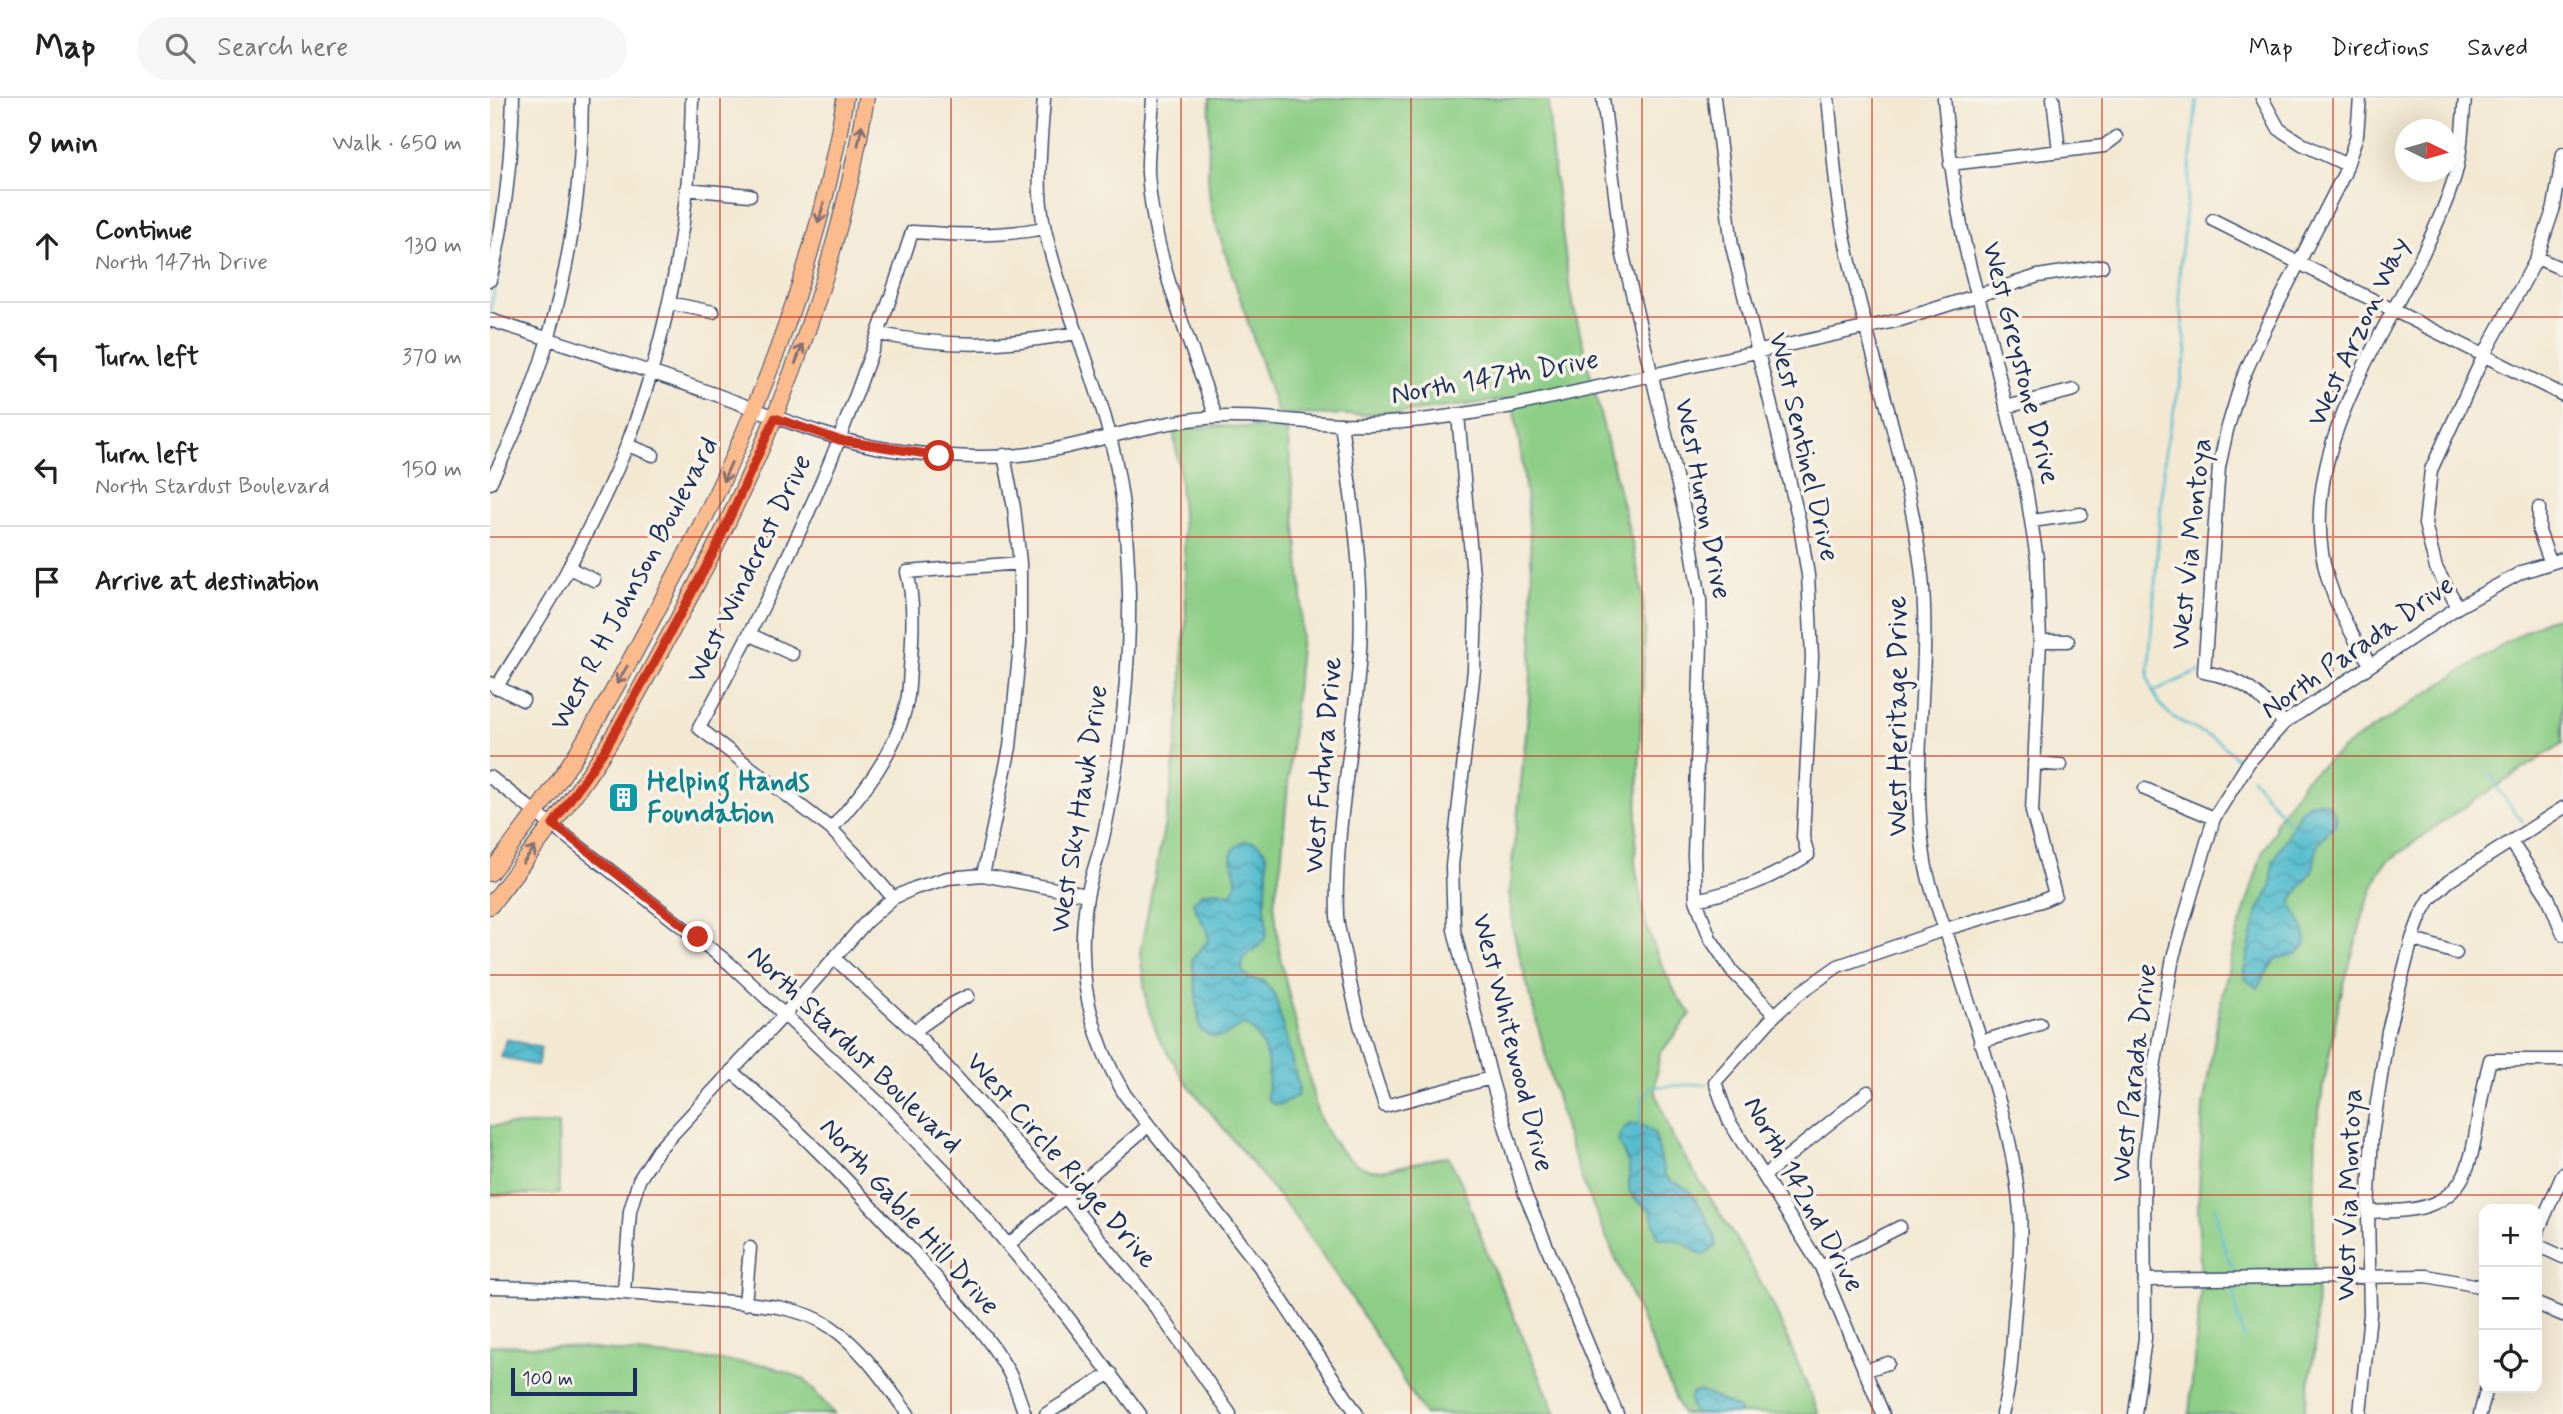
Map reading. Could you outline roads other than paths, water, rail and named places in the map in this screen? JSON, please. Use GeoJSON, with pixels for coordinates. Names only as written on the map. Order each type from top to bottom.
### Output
{"type":"FeatureCollection","features":[{"type":"Feature","properties":{"kind":"main road","name":"West R H Johnson Boulevard"},"geometry":{"type":"LineString","coordinates":[[490,906],[553,824],[606,748],[715,550],[765,414],[786,329],[807,267],[830,179],[845,98]]}},
{"type":"Feature","properties":{"kind":"main road","name":"West R H Johnson Boulevard"},"geometry":{"type":"LineString","coordinates":[[490,873],[537,812],[582,744],[632,658],[806,335],[828,267],[853,168],[866,98]]}},
{"type":"Feature","properties":{"kind":"street"},"geometry":{"type":"LineString","coordinates":[[490,280],[497,254],[506,194],[513,98]]}},
{"type":"Feature","properties":{"kind":"street"},"geometry":{"type":"LineString","coordinates":[[490,483],[507,452],[531,391],[548,339],[566,264],[579,173],[582,98]]}},
{"type":"Feature","properties":{"kind":"street"},"geometry":{"type":"LineString","coordinates":[[523,700],[493,685],[569,568],[627,445],[650,372],[669,303],[686,189],[692,98]]}},
{"type":"Feature","properties":{"kind":"street","name":"West Sky Hawk Drive"},"geometry":{"type":"LineString","coordinates":[[1044,98],[1040,167],[1044,228],[1110,437],[1125,526],[1129,595],[1116,771],[1087,895],[1082,961],[1086,996],[1095,1033],[1110,1069],[1125,1095],[1259,1266],[1357,1414]]}},
{"type":"Feature","properties":{"kind":"street"},"geometry":{"type":"LineString","coordinates":[[1153,98],[1148,171],[1153,217],[1168,278],[1216,417]]}},
{"type":"Feature","properties":{"kind":"street","name":"West Huron Drive"},"geometry":{"type":"LineString","coordinates":[[1603,98],[1622,251],[1689,531],[1700,600],[1694,855],[1696,900],[1710,938],[1732,972],[1775,1015]]}},
{"type":"Feature","properties":{"kind":"street","name":"West Sentinel Drive"},"geometry":{"type":"LineString","coordinates":[[1696,900],[1743,889],[1775,876],[1808,855],[1803,837],[1812,657],[1808,575],[1799,520],[1732,246],[1714,98]]}},
{"type":"Feature","properties":{"kind":"street","name":"West Heritage Drive"},"geometry":{"type":"LineString","coordinates":[[1828,98],[1835,178],[1843,228],[1912,510],[1921,568],[1925,617],[1918,804],[1925,866],[2010,1145],[2020,1211],[2011,1362],[2002,1414]]}},
{"type":"Feature","properties":{"kind":"street","name":"West Greystone Drive"},"geometry":{"type":"LineString","coordinates":[[1944,98],[1955,200],[2032,521],[2037,559],[2040,641],[2032,812],[2055,895],[1946,929]]}},
{"type":"Feature","properties":{"kind":"street"},"geometry":{"type":"LineString","coordinates":[[2053,98],[2059,151]]}},
{"type":"Feature","properties":{"kind":"street"},"geometry":{"type":"LineString","coordinates":[[2262,98],[2279,129],[2302,144],[2347,165]]}},
{"type":"Feature","properties":{"kind":"street","name":"West Via Montoya"},"geometry":{"type":"LineString","coordinates":[[2284,723],[2256,692],[2246,685],[2230,677],[2204,671],[2219,467],[2242,380],[2347,165],[2357,135],[2360,98]]}},
{"type":"Feature","properties":{"kind":"street","name":"West Arzon Way"},"geometry":{"type":"LineString","coordinates":[[2370,664],[2347,628],[2333,593],[2322,553],[2320,512],[2325,468],[2340,417],[2441,215],[2455,179],[2465,98]]}},
{"type":"Feature","properties":{"kind":"street"},"geometry":{"type":"LineString","coordinates":[[1950,164],[2104,146],[2116,137]]}},
{"type":"Feature","properties":{"kind":"street"},"geometry":{"type":"LineString","coordinates":[[2458,607],[2436,568],[2426,524],[2431,470],[2484,355],[2537,258],[2554,207],[2563,154]]}},
{"type":"Feature","properties":{"kind":"street"},"geometry":{"type":"LineString","coordinates":[[686,189],[750,195]]}},
{"type":"Feature","properties":{"kind":"street"},"geometry":{"type":"LineString","coordinates":[[2213,220],[2563,395]]}},
{"type":"Feature","properties":{"kind":"street","name":"West Windcrest Drive"},"geometry":{"type":"LineString","coordinates":[[831,829],[699,729],[749,634],[839,440],[879,334],[912,232],[974,237],[1013,235],[1044,228]]}},
{"type":"Feature","properties":{"kind":"street"},"geometry":{"type":"LineString","coordinates":[[2537,258],[2560,268]]}},
{"type":"Feature","properties":{"kind":"street","name":"North 147th Drive"},"geometry":{"type":"LineString","coordinates":[[765,414],[839,440],[939,456],[1043,452],[1158,424],[1216,417],[1341,424],[1458,415],[1512,406],[1868,328],[2038,276],[2102,266]]}},
{"type":"Feature","properties":{"kind":"street"},"geometry":{"type":"LineString","coordinates":[[669,303],[713,312]]}},
{"type":"Feature","properties":{"kind":"street"},"geometry":{"type":"LineString","coordinates":[[493,321],[650,372],[765,414]]}},
{"type":"Feature","properties":{"kind":"street"},"geometry":{"type":"LineString","coordinates":[[879,334],[921,342],[975,345],[1031,341],[1076,333]]}},
{"type":"Feature","properties":{"kind":"street"},"geometry":{"type":"LineString","coordinates":[[2006,407],[2074,390]]}},
{"type":"Feature","properties":{"kind":"street","name":"West Whitewood Drive"},"geometry":{"type":"LineString","coordinates":[[1458,415],[1476,607],[1474,670],[1452,866],[1454,930],[1491,1078],[1525,1194],[1617,1414]]}},
{"type":"Feature","properties":{"kind":"street","name":"West Futura Drive"},"geometry":{"type":"LineString","coordinates":[[1341,424],[1352,499],[1360,585],[1360,650],[1338,853],[1337,919],[1350,986],[1371,1067],[1385,1106],[1491,1078]]}},
{"type":"Feature","properties":{"kind":"street"},"geometry":{"type":"LineString","coordinates":[[627,445],[653,455]]}},
{"type":"Feature","properties":{"kind":"street"},"geometry":{"type":"LineString","coordinates":[[983,875],[1010,747],[1020,644],[1020,563],[1014,508],[1004,455]]}},
{"type":"Feature","properties":{"kind":"street"},"geometry":{"type":"LineString","coordinates":[[2539,508],[2539,531],[2550,562]]}},
{"type":"Feature","properties":{"kind":"street"},"geometry":{"type":"LineString","coordinates":[[2032,521],[2081,514]]}},
{"type":"Feature","properties":{"kind":"street","name":"North Parada Drive"},"geometry":{"type":"LineString","coordinates":[[2214,818],[2249,762],[2284,723],[2458,607],[2522,572],[2563,559]]}},
{"type":"Feature","properties":{"kind":"street"},"geometry":{"type":"LineString","coordinates":[[893,898],[831,829],[865,791],[895,739],[907,701],[913,595],[907,572],[1020,563]]}},
{"type":"Feature","properties":{"kind":"street"},"geometry":{"type":"LineString","coordinates":[[569,568],[594,580]]}},
{"type":"Feature","properties":{"kind":"street"},"geometry":{"type":"LineString","coordinates":[[749,634],[792,654]]}},
{"type":"Feature","properties":{"kind":"street"},"geometry":{"type":"LineString","coordinates":[[2040,641],[2068,641]]}},
{"type":"Feature","properties":{"kind":"street"},"geometry":{"type":"LineString","coordinates":[[2034,762],[2062,765]]}},
{"type":"Feature","properties":{"kind":"street","name":"North Stardust Boulevard"},"geometry":{"type":"LineString","coordinates":[[490,776],[698,937],[880,1104],[942,1168],[1008,1245],[1111,1373],[1139,1414]]}},
{"type":"Feature","properties":{"kind":"street"},"geometry":{"type":"LineString","coordinates":[[2145,789],[2214,818]]}},
{"type":"Feature","properties":{"kind":"street","name":"West Via Montoya"},"geometry":{"type":"LineString","coordinates":[[2360,1414],[2369,1328],[2368,1212],[2376,1098],[2394,1002],[2412,939],[2430,899],[2449,881],[2563,808]]}},
{"type":"Feature","properties":{"kind":"street","name":"West Parada Drive"},"geometry":{"type":"LineString","coordinates":[[2135,1414],[2145,1338],[2144,1159],[2154,1068],[2173,957],[2214,818]]}},
{"type":"Feature","properties":{"kind":"street"},"geometry":{"type":"LineString","coordinates":[[2512,843],[2548,897],[2563,934]]}},
{"type":"Feature","properties":{"kind":"street"},"geometry":{"type":"LineString","coordinates":[[624,1292],[630,1211],[639,1180],[658,1150],[866,922],[893,898],[948,878],[983,875],[1087,895]]}},
{"type":"Feature","properties":{"kind":"street"},"geometry":{"type":"LineString","coordinates":[[1775,1015],[1797,995],[1838,967],[1946,929]]}},
{"type":"Feature","properties":{"kind":"street"},"geometry":{"type":"LineString","coordinates":[[2412,939],[2456,953]]}},
{"type":"Feature","properties":{"kind":"street","name":"West Circle Ridge Drive"},"geometry":{"type":"LineString","coordinates":[[834,958],[914,1031],[1065,1197],[1156,1308],[1230,1414]]}},
{"type":"Feature","properties":{"kind":"street"},"geometry":{"type":"LineString","coordinates":[[914,1031],[968,996]]}},
{"type":"Feature","properties":{"kind":"street","name":"North 142nd Drive"},"geometry":{"type":"LineString","coordinates":[[1775,1015],[1715,1082],[1729,1121],[1821,1267],[1883,1414]]}},
{"type":"Feature","properties":{"kind":"street"},"geometry":{"type":"LineString","coordinates":[[1980,1042],[2039,1024]]}},
{"type":"Feature","properties":{"kind":"street"},"geometry":{"type":"LineString","coordinates":[[2368,1212],[2442,1206],[2472,1158],[2490,1060],[2563,1060]]}},
{"type":"Feature","properties":{"kind":"street","name":"North Gable Hill Drive"},"geometry":{"type":"LineString","coordinates":[[731,1071],[769,1103],[831,1164],[939,1282],[988,1340],[1009,1371],[1025,1414]]}},
{"type":"Feature","properties":{"kind":"street"},"geometry":{"type":"LineString","coordinates":[[1765,1175],[1868,1092]]}},
{"type":"Feature","properties":{"kind":"street"},"geometry":{"type":"LineString","coordinates":[[1008,1245],[1148,1126]]}},
{"type":"Feature","properties":{"kind":"street"},"geometry":{"type":"LineString","coordinates":[[2542,1222],[2563,1174]]}},
{"type":"Feature","properties":{"kind":"street"},"geometry":{"type":"LineString","coordinates":[[1821,1267],[1900,1227]]}},
{"type":"Feature","properties":{"kind":"street"},"geometry":{"type":"LineString","coordinates":[[2542,1247],[2563,1257]]}},
{"type":"Feature","properties":{"kind":"street"},"geometry":{"type":"LineString","coordinates":[[745,1304],[750,1248]]}},
{"type":"Feature","properties":{"kind":"street"},"geometry":{"type":"LineString","coordinates":[[2145,1280],[2427,1276],[2479,1286]]}},
{"type":"Feature","properties":{"kind":"street"},"geometry":{"type":"LineString","coordinates":[[490,1287],[624,1292],[745,1304],[810,1316],[830,1327],[860,1355],[908,1414]]}},
{"type":"Feature","properties":{"kind":"street"},"geometry":{"type":"LineString","coordinates":[[2542,1306],[2563,1315]]}},
{"type":"Feature","properties":{"kind":"street"},"geometry":{"type":"LineString","coordinates":[[1864,1371],[1888,1363]]}},
{"type":"Feature","properties":{"kind":"street"},"geometry":{"type":"LineString","coordinates":[[1046,1414],[1111,1373]]}},
{"type":"Feature","properties":{"kind":"street"},"geometry":{"type":"LineString","coordinates":[[2480,1414],[2486,1393]]}},
{"type":"Feature","properties":{"kind":"water"},"geometry":{"type":"Polygon","coordinates":[[[2316,801],[2328,804],[2334,812],[2336,823],[2318,844],[2312,871],[2291,904],[2305,931],[2306,944],[2298,953],[2275,959],[2257,988],[2245,978],[2244,971],[2258,910],[2271,888],[2273,862],[2301,810],[2316,801]]]}},
{"type":"Feature","properties":{"kind":"water"},"geometry":{"type":"Polygon","coordinates":[[[1244,841],[1255,842],[1266,854],[1267,929],[1263,941],[1243,959],[1243,973],[1251,979],[1264,981],[1275,996],[1299,1088],[1297,1096],[1279,1105],[1271,1103],[1267,1097],[1267,1057],[1253,1031],[1245,1024],[1218,1037],[1200,1029],[1192,959],[1209,940],[1193,903],[1202,893],[1216,891],[1231,894],[1236,883],[1231,860],[1232,851],[1244,841]]]}},
{"type":"Feature","properties":{"kind":"water"},"geometry":{"type":"Polygon","coordinates":[[[506,1039],[541,1048],[537,1066],[501,1057],[506,1039]]]}},
{"type":"Feature","properties":{"kind":"water"},"geometry":{"type":"Polygon","coordinates":[[[1629,1124],[1644,1126],[1655,1135],[1665,1176],[1689,1191],[1706,1217],[1716,1246],[1711,1251],[1698,1253],[1678,1241],[1658,1237],[1651,1212],[1633,1197],[1629,1190],[1629,1165],[1618,1140],[1629,1124]]]}},
{"type":"Feature","properties":{"kind":"water"},"geometry":{"type":"Polygon","coordinates":[[[1700,1391],[1737,1408],[1740,1414],[1695,1414],[1690,1397],[1700,1391]]]}},
{"type":"Feature","properties":{"kind":"waterway"},"geometry":{"type":"LineString","coordinates":[[2197,98],[2179,275],[2187,352],[2165,450],[2148,677],[2158,701],[2165,710],[2218,741],[2239,761]]}},
{"type":"Feature","properties":{"kind":"waterway"},"geometry":{"type":"LineString","coordinates":[[490,310],[501,261]]}},
{"type":"Feature","properties":{"kind":"waterway"},"geometry":{"type":"LineString","coordinates":[[2152,692],[2200,671]]}},
{"type":"Feature","properties":{"kind":"waterway"},"geometry":{"type":"LineString","coordinates":[[2490,773],[2500,792],[2523,822]]}},
{"type":"Feature","properties":{"kind":"waterway"},"geometry":{"type":"LineString","coordinates":[[2252,778],[2294,829]]}},
{"type":"Feature","properties":{"kind":"waterway"},"geometry":{"type":"LineString","coordinates":[[1639,1126],[1643,1098],[1651,1087],[1707,1084]]}},
{"type":"Feature","properties":{"kind":"waterway"},"geometry":{"type":"LineString","coordinates":[[2215,1208],[2222,1241],[2232,1267]]}},
{"type":"Feature","properties":{"kind":"waterway"},"geometry":{"type":"LineString","coordinates":[[2234,1291],[2237,1316],[2244,1338]]}},
{"type":"Feature","properties":{"kind":"place","name":"Helping Hands Foundation"},"geometry":{"type":"Point","coordinates":[624,798]}}]}
